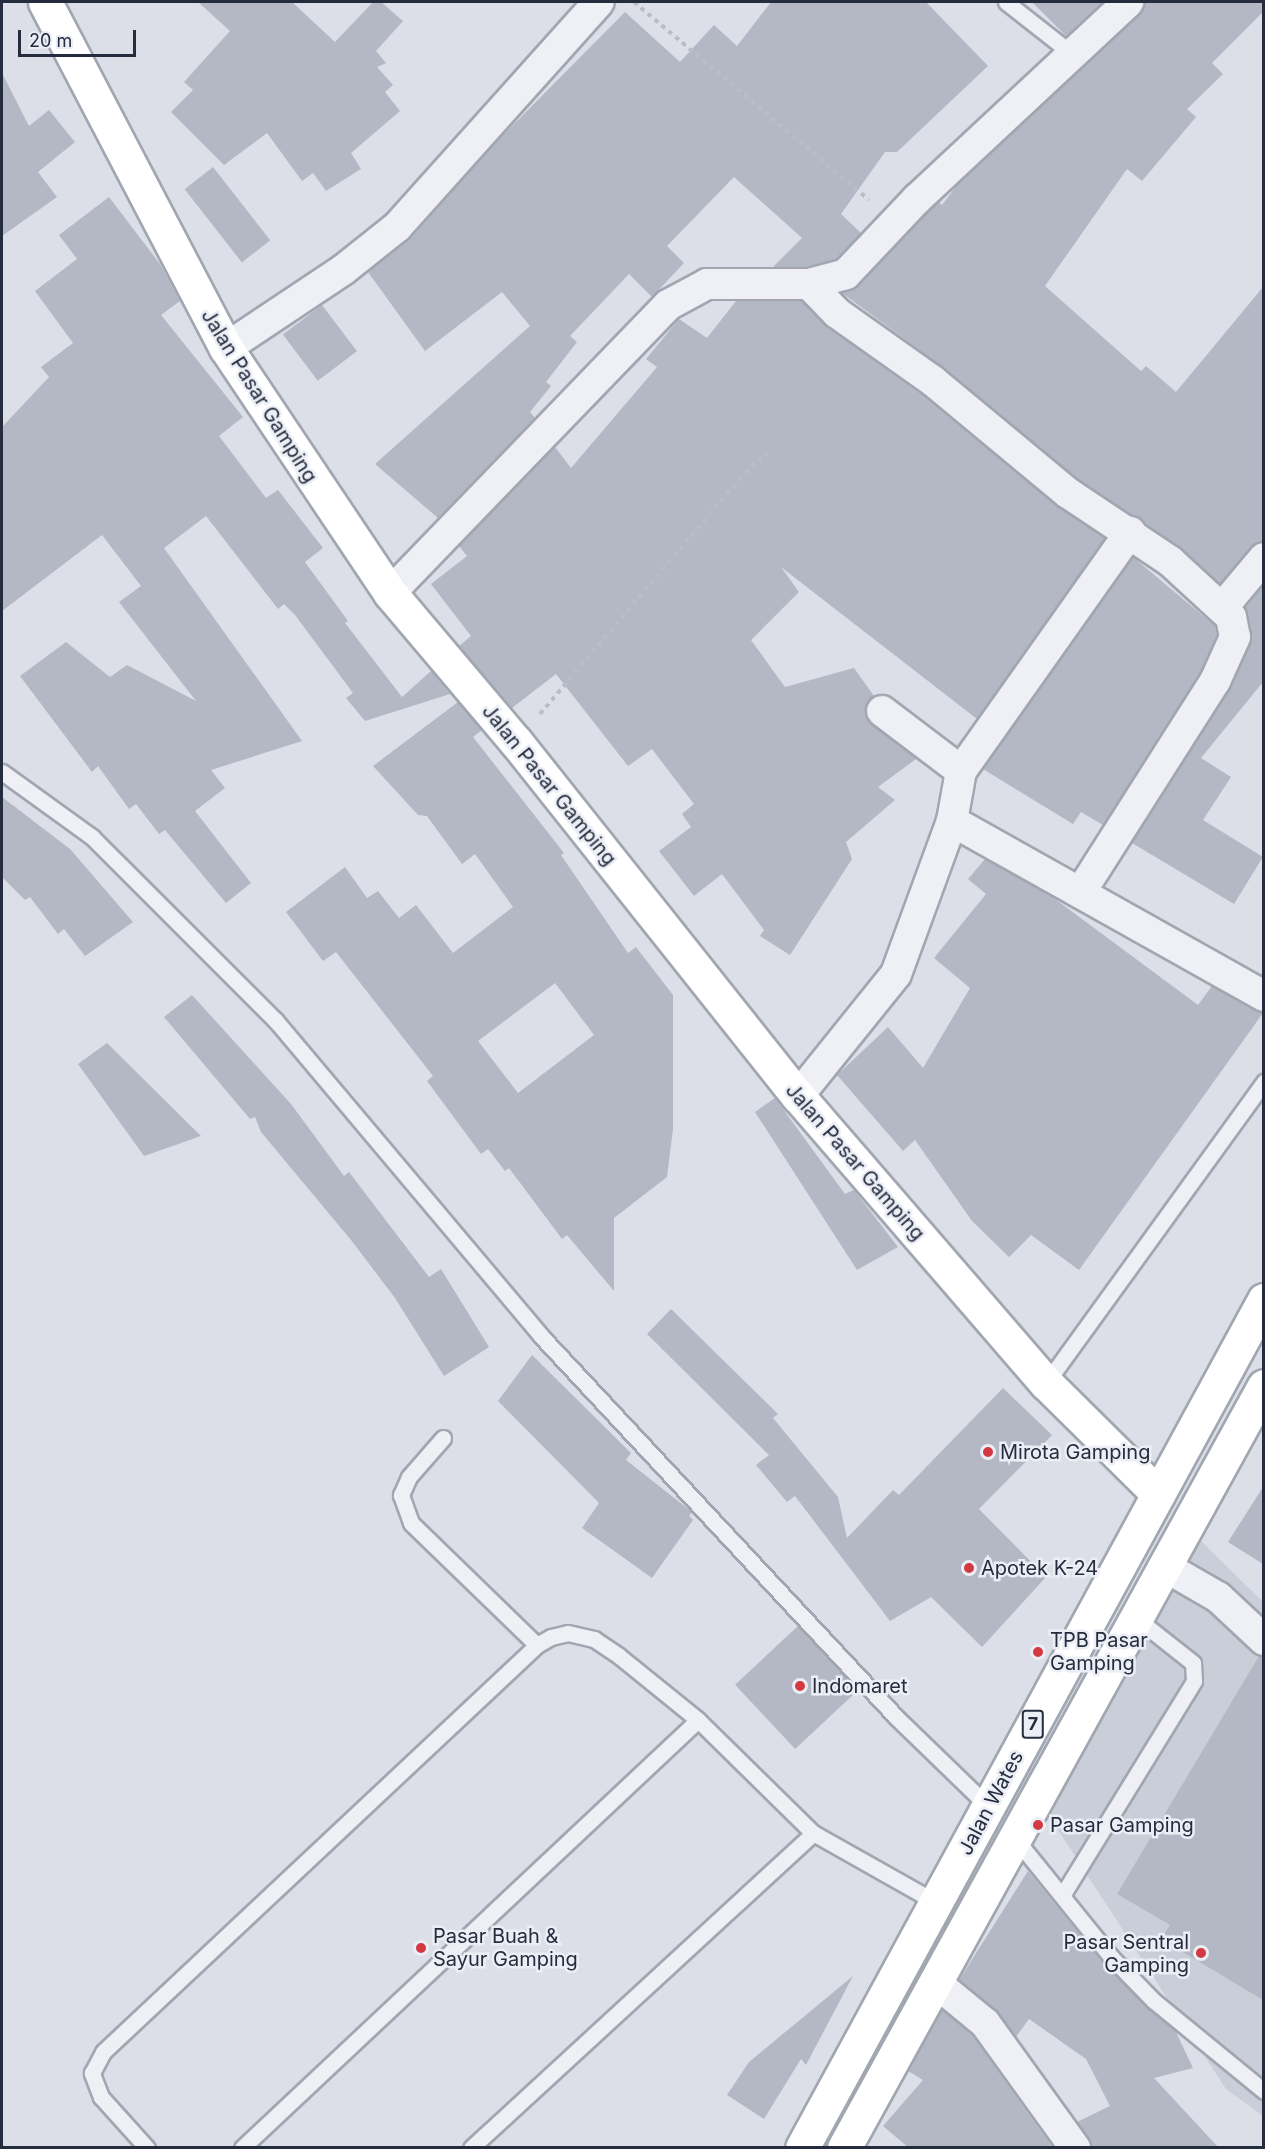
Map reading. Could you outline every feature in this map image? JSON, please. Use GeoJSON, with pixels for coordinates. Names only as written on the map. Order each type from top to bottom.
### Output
{"type":"FeatureCollection","features":[{"type":"Feature","properties":{"kind":"main road","name":"Jalan Pasar Gamping"},"geometry":{"type":"LineString","coordinates":[[45,2],[226,348],[390,593],[516,742],[798,1096],[1046,1383],[1158,1494]]}},
{"type":"Feature","properties":{"kind":"main road","name":"Jalan Wates"},"geometry":{"type":"LineString","coordinates":[[802,2148],[1263,1300]]}},
{"type":"Feature","properties":{"kind":"main road","name":"Jalan Wates"},"geometry":{"type":"LineString","coordinates":[[844,2148],[1263,1386]]}},
{"type":"Feature","properties":{"kind":"street"},"geometry":{"type":"LineString","coordinates":[[226,348],[343,270],[397,227],[599,2]]}},
{"type":"Feature","properties":{"kind":"street"},"geometry":{"type":"LineString","coordinates":[[390,593],[668,305],[707,284],[809,284],[846,274],[896,222],[1071,53],[1128,2]]}},
{"type":"Feature","properties":{"kind":"street"},"geometry":{"type":"LineString","coordinates":[[809,284],[837,313],[933,381],[1068,492],[1130,532],[1231,617],[1235,637],[1229,655],[1080,893]]}},
{"type":"Feature","properties":{"kind":"street"},"geometry":{"type":"LineString","coordinates":[[798,1096],[896,974],[952,821],[961,771],[1130,532]]}},
{"type":"Feature","properties":{"kind":"street"},"geometry":{"type":"LineString","coordinates":[[1222,608],[1263,558]]}},
{"type":"Feature","properties":{"kind":"street"},"geometry":{"type":"LineString","coordinates":[[882,711],[961,771]]}},
{"type":"Feature","properties":{"kind":"street"},"geometry":{"type":"LineString","coordinates":[[952,821],[1263,996]]}},
{"type":"Feature","properties":{"kind":"street"},"geometry":{"type":"LineString","coordinates":[[1164,1566],[1218,1597],[1263,1640]]}},
{"type":"Feature","properties":{"kind":"street"},"geometry":{"type":"LineString","coordinates":[[935,1982],[985,2023],[1075,2148]]}},
{"type":"Feature","properties":{"kind":"lane"},"geometry":{"type":"LineString","coordinates":[[1006,2],[1071,53]]}},
{"type":"Feature","properties":{"kind":"lane"},"geometry":{"type":"LineString","coordinates":[[2,772],[92,837],[276,1021],[541,1336],[896,1718],[989,1807]]}},
{"type":"Feature","properties":{"kind":"lane"},"geometry":{"type":"LineString","coordinates":[[1046,1383],[1263,1082]]}},
{"type":"Feature","properties":{"kind":"lane"},"geometry":{"type":"LineString","coordinates":[[443,1438],[409,1477],[401,1495],[411,1523],[537,1645]]}},
{"type":"Feature","properties":{"kind":"lane"},"geometry":{"type":"LineString","coordinates":[[1063,1894],[1194,1681],[1192,1662],[1136,1617]]}},
{"type":"Feature","properties":{"kind":"lane"},"geometry":{"type":"LineString","coordinates":[[147,2148],[101,2097],[92,2073],[103,2052],[537,1645],[568,1633],[594,1639],[698,1720],[813,1833],[937,1903]]}},
{"type":"Feature","properties":{"kind":"lane"},"geometry":{"type":"LineString","coordinates":[[242,2148],[698,1720]]}},
{"type":"Feature","properties":{"kind":"lane"},"geometry":{"type":"LineString","coordinates":[[471,2148],[813,1833]]}},
{"type":"Feature","properties":{"kind":"lane"},"geometry":{"type":"LineString","coordinates":[[1014,1837],[1063,1894],[1112,1958],[1154,2001],[1263,2091]]}},
{"type":"Feature","properties":{"kind":"path"},"geometry":{"type":"LineString","coordinates":[[633,2],[896,222]]}},
{"type":"Feature","properties":{"kind":"path"},"geometry":{"type":"LineString","coordinates":[[516,742],[739,479],[767,453]]}},
{"type":"Feature","properties":{"kind":"shaded area","name":"Pasar Sentral Gamping"},"geometry":{"type":"Polygon","coordinates":[[[1201,1541],[1263,1602],[1263,2116],[1226,2089],[1049,1816],[1201,1541]]]}},
{"type":"Feature","properties":{"kind":"building"},"geometry":{"type":"Polygon","coordinates":[[[198,2],[292,2],[335,42],[373,2],[381,2],[403,21],[376,51],[386,63],[377,67],[393,85],[385,92],[400,111],[351,153],[361,169],[326,191],[313,173],[302,181],[267,133],[224,165],[171,112],[193,90],[184,82],[230,31],[198,2]]]}},
{"type":"Feature","properties":{"kind":"building"},"geometry":{"type":"Polygon","coordinates":[[[771,2],[926,2],[988,66],[897,152],[885,152],[841,214],[861,233],[837,259],[807,267],[773,267],[802,238],[734,177],[667,246],[684,263],[652,297],[629,274],[570,336],[577,342],[546,382],[551,386],[530,412],[535,418],[438,518],[375,464],[530,326],[502,292],[425,351],[368,272],[410,239],[502,136],[625,12],[680,62],[714,25],[737,46],[771,2]]]}},
{"type":"Feature","properties":{"kind":"building"},"geometry":{"type":"Polygon","coordinates":[[[1032,2],[1103,2],[1066,36],[1032,2]]]}},
{"type":"Feature","properties":{"kind":"building"},"geometry":{"type":"Polygon","coordinates":[[[1145,2],[1263,2],[1263,12],[1212,63],[1223,74],[1187,109],[1196,117],[1142,181],[1127,169],[1045,286],[1141,371],[1146,366],[1176,392],[1263,287],[1263,541],[1251,547],[1220,584],[1180,547],[1078,479],[944,368],[842,293],[859,286],[929,211],[939,202],[942,205],[957,185],[1140,15],[1145,2]]]}},
{"type":"Feature","properties":{"kind":"building"},"geometry":{"type":"Polygon","coordinates":[[[2,73],[29,126],[49,110],[75,142],[38,172],[57,197],[2,236],[2,73]]]}},
{"type":"Feature","properties":{"kind":"building"},"geometry":{"type":"Polygon","coordinates":[[[213,167],[270,240],[242,262],[185,189],[213,167]]]}},
{"type":"Feature","properties":{"kind":"building"},"geometry":{"type":"Polygon","coordinates":[[[109,197],[160,264],[180,301],[161,315],[243,417],[219,436],[266,498],[278,490],[323,548],[305,562],[348,621],[345,623],[402,697],[431,671],[450,694],[365,721],[346,698],[353,693],[295,615],[284,604],[278,609],[206,516],[164,548],[302,741],[211,770],[225,788],[195,811],[251,883],[226,903],[165,830],[159,834],[136,804],[129,809],[98,766],[92,772],[20,676],[66,642],[110,677],[127,665],[196,701],[119,602],[141,586],[102,535],[2,611],[2,427],[49,377],[41,367],[73,343],[35,291],[77,259],[59,235],[109,197]]]}},
{"type":"Feature","properties":{"kind":"building"},"geometry":{"type":"Polygon","coordinates":[[[736,301],[802,301],[827,327],[922,395],[1057,506],[1105,538],[977,719],[781,567],[799,592],[751,640],[785,687],[854,668],[874,696],[865,708],[866,718],[916,759],[878,787],[895,800],[846,842],[852,859],[790,955],[760,936],[764,930],[722,874],[694,896],[659,851],[691,827],[682,814],[694,804],[652,749],[628,766],[556,674],[512,708],[459,646],[471,636],[431,584],[467,556],[459,546],[555,447],[571,468],[657,367],[646,359],[679,319],[707,338],[736,301]]]}},
{"type":"Feature","properties":{"kind":"building"},"geometry":{"type":"Polygon","coordinates":[[[322,305],[357,351],[318,381],[283,334],[322,305]]]}},
{"type":"Feature","properties":{"kind":"building"},"geometry":{"type":"Polygon","coordinates":[[[1133,557],[1215,626],[1217,635],[1200,673],[1103,825],[1081,812],[1073,824],[983,769],[1133,557]]]}},
{"type":"Feature","properties":{"kind":"building"},"geometry":{"type":"Polygon","coordinates":[[[1263,585],[1263,682],[1201,758],[1231,777],[1203,820],[1263,857],[1234,904],[1132,843],[1231,688],[1251,643],[1245,608],[1263,585]]]}},
{"type":"Feature","properties":{"kind":"building"},"geometry":{"type":"Polygon","coordinates":[[[458,702],[482,730],[473,737],[564,853],[561,855],[628,953],[636,947],[673,995],[673,1129],[667,1177],[614,1218],[614,1291],[567,1235],[562,1239],[509,1168],[505,1171],[488,1149],[481,1154],[427,1081],[433,1076],[336,952],[323,961],[286,912],[345,867],[367,898],[378,891],[399,918],[416,905],[453,953],[513,907],[475,854],[462,864],[427,816],[418,815],[373,766],[458,702]],[[555,983],[478,1041],[518,1093],[594,1035],[555,983]]]}},
{"type":"Feature","properties":{"kind":"building"},"geometry":{"type":"Polygon","coordinates":[[[2,797],[70,849],[133,922],[85,956],[64,929],[58,934],[30,897],[25,900],[2,877],[2,797]]]}},
{"type":"Feature","properties":{"kind":"building"},"geometry":{"type":"Polygon","coordinates":[[[985,859],[1051,896],[1198,1005],[1212,986],[1263,1013],[1079,1270],[1031,1235],[1009,1257],[972,1221],[915,1140],[903,1151],[837,1075],[888,1027],[923,1068],[970,988],[934,958],[986,894],[968,879],[985,859]]]}},
{"type":"Feature","properties":{"kind":"building"},"geometry":{"type":"Polygon","coordinates":[[[192,995],[291,1104],[344,1176],[349,1172],[429,1277],[441,1269],[489,1347],[444,1376],[395,1298],[351,1240],[261,1132],[255,1117],[250,1119],[164,1017],[192,995]]]}},
{"type":"Feature","properties":{"kind":"building"},"geometry":{"type":"Polygon","coordinates":[[[107,1043],[201,1136],[144,1156],[78,1064],[107,1043]]]}},
{"type":"Feature","properties":{"kind":"building"},"geometry":{"type":"Polygon","coordinates":[[[775,1098],[845,1194],[854,1190],[898,1247],[857,1270],[755,1112],[775,1098]]]}},
{"type":"Feature","properties":{"kind":"building"},"geometry":{"type":"Polygon","coordinates":[[[671,1309],[778,1414],[773,1418],[838,1497],[847,1538],[893,1490],[899,1495],[1003,1388],[1052,1435],[979,1509],[1046,1577],[982,1647],[931,1597],[890,1621],[795,1496],[787,1502],[756,1465],[769,1455],[647,1334],[671,1309]]]}},
{"type":"Feature","properties":{"kind":"building"},"geometry":{"type":"Polygon","coordinates":[[[532,1355],[631,1453],[626,1460],[692,1512],[689,1516],[693,1520],[652,1578],[582,1528],[599,1503],[498,1401],[532,1355]]]}},
{"type":"Feature","properties":{"kind":"building"},"geometry":{"type":"Polygon","coordinates":[[[1263,1487],[1263,1564],[1228,1542],[1263,1487]]]}},
{"type":"Feature","properties":{"kind":"building","name":"Indomaret"},"geometry":{"type":"Polygon","coordinates":[[[798,1626],[858,1690],[795,1749],[735,1685],[798,1626]]]}},
{"type":"Feature","properties":{"kind":"building"},"geometry":{"type":"Polygon","coordinates":[[[1259,1656],[1263,1657],[1263,2000],[1161,1939],[1170,1925],[1117,1894],[1259,1656]]]}},
{"type":"Feature","properties":{"kind":"building"},"geometry":{"type":"Polygon","coordinates":[[[1028,1871],[1105,1965],[1176,2032],[1193,2068],[1154,2078],[1219,2148],[1092,2148],[1077,2122],[1110,2106],[1086,2059],[1029,2019],[1016,2037],[996,2010],[959,1980],[1028,1871]]]}},
{"type":"Feature","properties":{"kind":"building"},"geometry":{"type":"Polygon","coordinates":[[[853,1976],[806,2065],[801,2059],[764,2119],[727,2095],[749,2062],[853,1976]]]}},
{"type":"Feature","properties":{"kind":"building"},"geometry":{"type":"Polygon","coordinates":[[[942,2010],[972,2035],[1053,2148],[909,2148],[883,2126],[923,2080],[908,2071],[942,2010]]]}},
{"type":"Feature","properties":{"kind":"place","name":"Mirota Gamping"},"geometry":{"type":"Point","coordinates":[988,1452]}},
{"type":"Feature","properties":{"kind":"place","name":"Apotek K-24"},"geometry":{"type":"Point","coordinates":[969,1568]}},
{"type":"Feature","properties":{"kind":"place","name":"TPB Pasar Gamping"},"geometry":{"type":"Point","coordinates":[1038,1652]}},
{"type":"Feature","properties":{"kind":"place","name":"Indomaret"},"geometry":{"type":"Point","coordinates":[800,1686]}},
{"type":"Feature","properties":{"kind":"place","name":"Pasar Gamping"},"geometry":{"type":"Point","coordinates":[1038,1825]}},
{"type":"Feature","properties":{"kind":"place","name":"Pasar Buah & Sayur Gamping"},"geometry":{"type":"Point","coordinates":[421,1948]}},
{"type":"Feature","properties":{"kind":"place","name":"Pasar Sentral Gamping"},"geometry":{"type":"Point","coordinates":[1201,1953]}}]}
